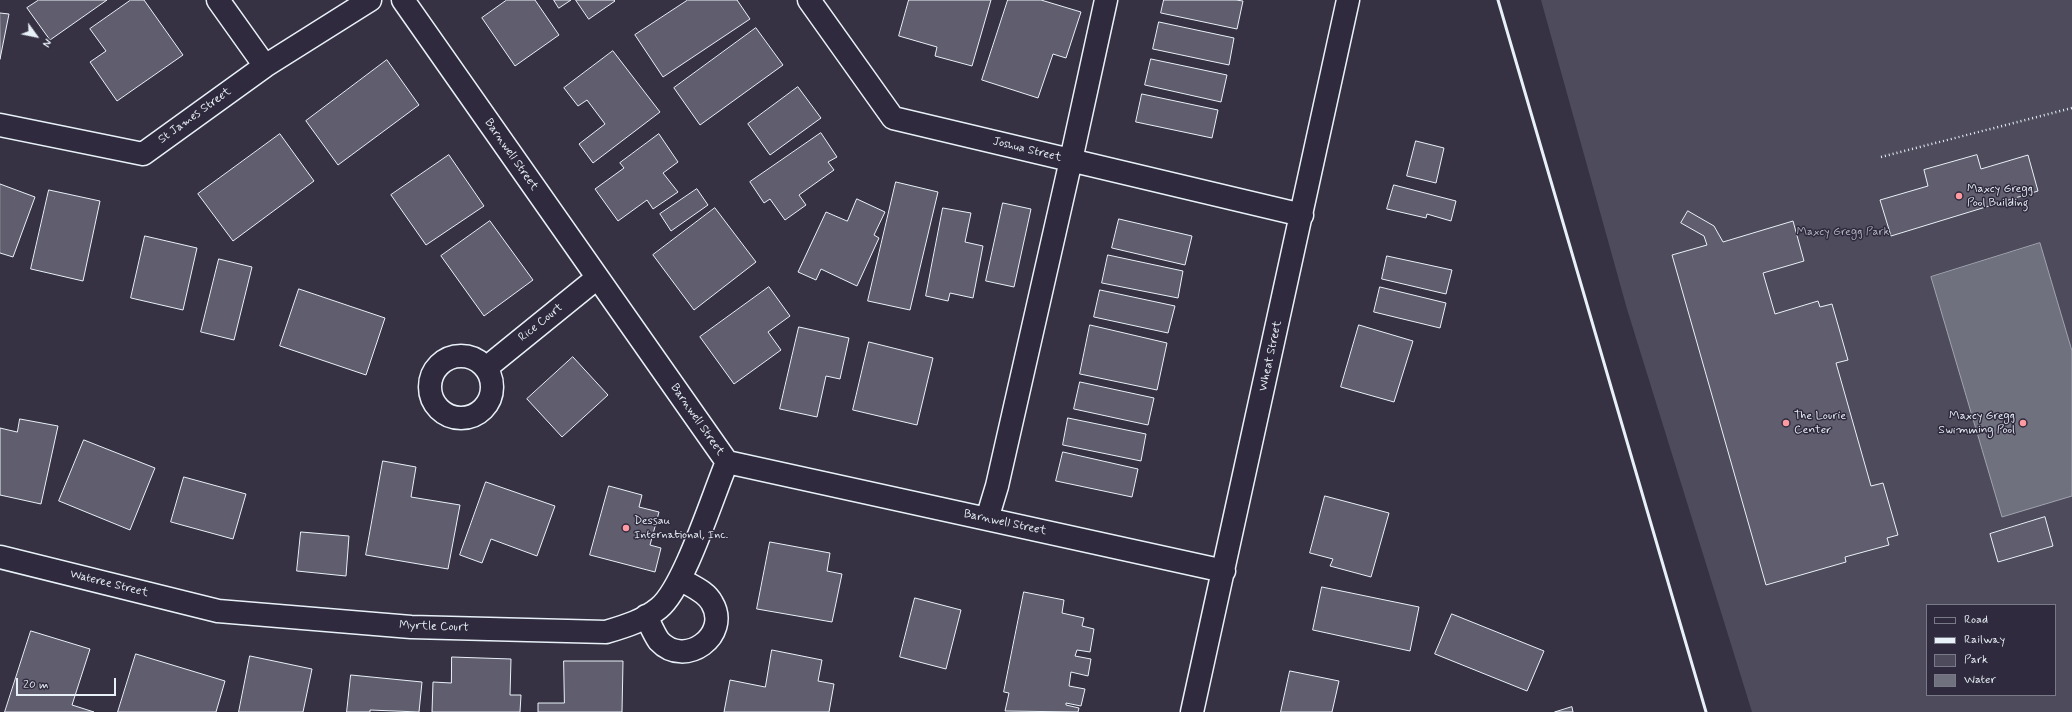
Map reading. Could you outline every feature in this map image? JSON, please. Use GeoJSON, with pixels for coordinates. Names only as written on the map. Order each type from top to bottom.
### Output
{"type":"FeatureCollection","features":[{"type":"Feature","properties":{"kind":"street"},"geometry":{"type":"LineString","coordinates":[[218,0],[265,66]]}},
{"type":"Feature","properties":{"kind":"street","name":"St James Street"},"geometry":{"type":"LineString","coordinates":[[0,125],[143,154],[265,66],[370,0]]}},
{"type":"Feature","properties":{"kind":"street","name":"Barnwell Street"},"geometry":{"type":"LineString","coordinates":[[403,0],[727,462],[1224,571]]}},
{"type":"Feature","properties":{"kind":"street","name":"Joshua Street"},"geometry":{"type":"LineString","coordinates":[[809,0],[893,118],[1302,215]]}},
{"type":"Feature","properties":{"kind":"street"},"geometry":{"type":"LineString","coordinates":[[987,519],[998,478],[1071,160],[1106,0]]}},
{"type":"Feature","properties":{"kind":"street","name":"Wheat Street"},"geometry":{"type":"LineString","coordinates":[[1192,712],[1348,0]]}},
{"type":"Feature","properties":{"kind":"street","name":"Rice Court"},"geometry":{"type":"LineString","coordinates":[[486,368],[597,278]]}},
{"type":"Feature","properties":{"kind":"street","name":"Myrtle Court"},"geometry":{"type":"LineString","coordinates":[[218,611],[411,627],[606,632],[635,623],[660,607],[680,579],[727,462]]}},
{"type":"Feature","properties":{"kind":"street","name":"Wateree Street"},"geometry":{"type":"LineString","coordinates":[[0,557],[218,611]]}},
{"type":"Feature","properties":{"kind":"street"},"geometry":{"type":"LineString","coordinates":[[646,616],[660,641],[668,648],[689,652],[699,648],[708,641],[716,623],[716,612],[712,602],[705,594],[680,579]]}},
{"type":"Feature","properties":{"kind":"path"},"geometry":{"type":"LineString","coordinates":[[1881,157],[2072,108]]}},
{"type":"Feature","properties":{"kind":"green space","name":"Maxcy Gregg Park"},"geometry":{"type":"Polygon","coordinates":[[[1541,0],[2072,0],[2072,712],[1752,712],[1627,309],[1541,0]]]}},
{"type":"Feature","properties":{"kind":"water","name":"Maxcy Gregg Swimming Pool"},"geometry":{"type":"Polygon","coordinates":[[[2040,243],[2072,351],[2072,496],[2002,517],[1931,277],[2040,243]]]}},
{"type":"Feature","properties":{"kind":"building"},"geometry":{"type":"Polygon","coordinates":[[[39,0],[107,0],[50,40],[27,8],[39,0]]]}},
{"type":"Feature","properties":{"kind":"building"},"geometry":{"type":"Polygon","coordinates":[[[131,0],[144,0],[183,55],[117,101],[90,62],[106,51],[90,29],[131,0]]]}},
{"type":"Feature","properties":{"kind":"building"},"geometry":{"type":"Polygon","coordinates":[[[507,0],[535,0],[559,35],[515,66],[482,18],[507,0]]]}},
{"type":"Feature","properties":{"kind":"building"},"geometry":{"type":"Polygon","coordinates":[[[554,0],[571,0],[559,8],[554,0]]]}},
{"type":"Feature","properties":{"kind":"building"},"geometry":{"type":"Polygon","coordinates":[[[576,0],[614,0],[615,1],[589,19],[576,0]]]}},
{"type":"Feature","properties":{"kind":"building"},"geometry":{"type":"Polygon","coordinates":[[[688,0],[737,0],[750,19],[663,77],[635,35],[688,0]]]}},
{"type":"Feature","properties":{"kind":"building"},"geometry":{"type":"Polygon","coordinates":[[[909,0],[991,0],[972,66],[935,56],[937,47],[899,36],[909,0]]]}},
{"type":"Feature","properties":{"kind":"building"},"geometry":{"type":"Polygon","coordinates":[[[1008,0],[1041,0],[1081,12],[1066,58],[1053,54],[1038,98],[982,80],[1008,0]]]}},
{"type":"Feature","properties":{"kind":"building"},"geometry":{"type":"Polygon","coordinates":[[[1164,0],[1243,1],[1237,29],[1161,13],[1164,0]]]}},
{"type":"Feature","properties":{"kind":"building"},"geometry":{"type":"Polygon","coordinates":[[[0,13],[9,14],[0,59],[0,13]]]}},
{"type":"Feature","properties":{"kind":"building"},"geometry":{"type":"Polygon","coordinates":[[[1159,22],[1234,38],[1229,65],[1153,49],[1159,22]]]}},
{"type":"Feature","properties":{"kind":"building"},"geometry":{"type":"Polygon","coordinates":[[[756,28],[783,65],[700,125],[674,88],[756,28]]]}},
{"type":"Feature","properties":{"kind":"building"},"geometry":{"type":"Polygon","coordinates":[[[613,51],[660,112],[593,163],[579,144],[605,124],[587,100],[578,106],[564,88],[613,51]]]}},
{"type":"Feature","properties":{"kind":"building"},"geometry":{"type":"Polygon","coordinates":[[[1151,59],[1227,75],[1221,102],[1145,85],[1151,59]]]}},
{"type":"Feature","properties":{"kind":"building"},"geometry":{"type":"Polygon","coordinates":[[[387,60],[419,105],[338,165],[306,121],[387,60]]]}},
{"type":"Feature","properties":{"kind":"building"},"geometry":{"type":"Polygon","coordinates":[[[798,87],[821,118],[770,155],[748,124],[798,87]]]}},
{"type":"Feature","properties":{"kind":"building"},"geometry":{"type":"Polygon","coordinates":[[[1142,94],[1218,110],[1212,138],[1136,122],[1142,94]]]}},
{"type":"Feature","properties":{"kind":"building"},"geometry":{"type":"Polygon","coordinates":[[[821,133],[837,157],[828,162],[834,170],[799,195],[806,205],[785,220],[770,199],[764,203],[750,182],[821,133]]]}},
{"type":"Feature","properties":{"kind":"building"},"geometry":{"type":"Polygon","coordinates":[[[280,134],[314,181],[233,241],[198,194],[280,134]]]}},
{"type":"Feature","properties":{"kind":"building"},"geometry":{"type":"Polygon","coordinates":[[[659,134],[678,162],[663,173],[678,192],[653,209],[647,200],[618,221],[595,189],[624,168],[620,163],[659,134]]]}},
{"type":"Feature","properties":{"kind":"building"},"geometry":{"type":"Polygon","coordinates":[[[1416,141],[1444,148],[1436,183],[1407,176],[1416,141]]]}},
{"type":"Feature","properties":{"kind":"building"},"geometry":{"type":"Polygon","coordinates":[[[449,155],[484,206],[426,245],[391,195],[449,155]]]}},
{"type":"Feature","properties":{"kind":"building","name":"Maxcy Gregg Pool Building"},"geometry":{"type":"Polygon","coordinates":[[[1977,155],[1981,169],[2028,155],[2038,191],[1891,236],[1880,200],[1928,186],[1924,170],[1977,155]]]}},
{"type":"Feature","properties":{"kind":"building"},"geometry":{"type":"Polygon","coordinates":[[[896,182],[938,192],[910,310],[868,301],[896,182]]]}},
{"type":"Feature","properties":{"kind":"building"},"geometry":{"type":"Polygon","coordinates":[[[0,184],[35,197],[13,257],[0,253],[0,184]]]}},
{"type":"Feature","properties":{"kind":"building"},"geometry":{"type":"Polygon","coordinates":[[[1394,185],[1456,201],[1451,221],[1427,214],[1426,218],[1387,209],[1394,185]]]}},
{"type":"Feature","properties":{"kind":"building"},"geometry":{"type":"Polygon","coordinates":[[[697,189],[708,205],[671,231],[660,214],[697,189]]]}},
{"type":"Feature","properties":{"kind":"building"},"geometry":{"type":"Polygon","coordinates":[[[49,190],[100,201],[83,281],[31,269],[49,190]]]}},
{"type":"Feature","properties":{"kind":"building"},"geometry":{"type":"Polygon","coordinates":[[[857,199],[885,212],[874,235],[879,238],[857,286],[821,269],[816,280],[798,272],[826,212],[847,221],[857,199]]]}},
{"type":"Feature","properties":{"kind":"building"},"geometry":{"type":"Polygon","coordinates":[[[1003,203],[1031,209],[1014,287],[986,281],[1003,203]]]}},
{"type":"Feature","properties":{"kind":"building"},"geometry":{"type":"Polygon","coordinates":[[[715,208],[756,262],[694,310],[653,255],[715,208]]]}},
{"type":"Feature","properties":{"kind":"building"},"geometry":{"type":"Polygon","coordinates":[[[943,208],[971,213],[965,242],[983,246],[973,298],[950,293],[948,301],[926,296],[943,208]]]}},
{"type":"Feature","properties":{"kind":"building","name":"The Lourie Center"},"geometry":{"type":"Polygon","coordinates":[[[1688,211],[1714,226],[1723,242],[1793,221],[1804,261],[1763,273],[1775,314],[1818,301],[1820,307],[1832,304],[1848,360],[1836,363],[1871,486],[1883,483],[1898,535],[1887,538],[1889,545],[1845,557],[1846,562],[1766,585],[1672,255],[1707,245],[1704,236],[1681,223],[1688,211]]]}},
{"type":"Feature","properties":{"kind":"building"},"geometry":{"type":"Polygon","coordinates":[[[1119,219],[1192,236],[1185,265],[1112,248],[1119,219]]]}},
{"type":"Feature","properties":{"kind":"building"},"geometry":{"type":"Polygon","coordinates":[[[490,221],[533,280],[484,316],[441,256],[490,221]]]}},
{"type":"Feature","properties":{"kind":"building"},"geometry":{"type":"Polygon","coordinates":[[[145,236],[197,248],[183,310],[131,298],[145,236]]]}},
{"type":"Feature","properties":{"kind":"building"},"geometry":{"type":"Polygon","coordinates":[[[1108,255],[1183,271],[1178,298],[1102,283],[1108,255]]]}},
{"type":"Feature","properties":{"kind":"building"},"geometry":{"type":"Polygon","coordinates":[[[1387,256],[1452,270],[1446,294],[1382,279],[1387,256]]]}},
{"type":"Feature","properties":{"kind":"building"},"geometry":{"type":"Polygon","coordinates":[[[219,259],[252,267],[234,340],[201,332],[219,259]]]}},
{"type":"Feature","properties":{"kind":"building"},"geometry":{"type":"Polygon","coordinates":[[[769,287],[790,316],[768,332],[781,350],[734,384],[700,337],[769,287]]]}},
{"type":"Feature","properties":{"kind":"building"},"geometry":{"type":"Polygon","coordinates":[[[1380,287],[1446,303],[1440,328],[1374,312],[1380,287]]]}},
{"type":"Feature","properties":{"kind":"building"},"geometry":{"type":"Polygon","coordinates":[[[299,289],[385,318],[366,375],[280,346],[299,289]]]}},
{"type":"Feature","properties":{"kind":"building"},"geometry":{"type":"Polygon","coordinates":[[[1100,290],[1175,306],[1168,333],[1094,317],[1100,290]]]}},
{"type":"Feature","properties":{"kind":"building"},"geometry":{"type":"Polygon","coordinates":[[[1090,325],[1167,343],[1157,390],[1080,374],[1090,325]]]}},
{"type":"Feature","properties":{"kind":"building"},"geometry":{"type":"Polygon","coordinates":[[[1359,325],[1413,341],[1394,402],[1341,387],[1359,325]]]}},
{"type":"Feature","properties":{"kind":"building"},"geometry":{"type":"Polygon","coordinates":[[[799,327],[849,338],[840,379],[826,376],[817,417],[780,409],[799,327]]]}},
{"type":"Feature","properties":{"kind":"building"},"geometry":{"type":"Polygon","coordinates":[[[869,342],[933,358],[917,425],[853,410],[869,342]]]}},
{"type":"Feature","properties":{"kind":"building"},"geometry":{"type":"Polygon","coordinates":[[[573,357],[608,395],[562,437],[527,399],[573,357]]]}},
{"type":"Feature","properties":{"kind":"building"},"geometry":{"type":"Polygon","coordinates":[[[1080,382],[1154,398],[1148,425],[1074,409],[1080,382]]]}},
{"type":"Feature","properties":{"kind":"building"},"geometry":{"type":"Polygon","coordinates":[[[1068,418],[1146,434],[1141,461],[1063,445],[1068,418]]]}},
{"type":"Feature","properties":{"kind":"building"},"geometry":{"type":"Polygon","coordinates":[[[20,419],[58,426],[41,504],[0,495],[0,428],[17,432],[20,419]]]}},
{"type":"Feature","properties":{"kind":"building"},"geometry":{"type":"Polygon","coordinates":[[[84,440],[155,468],[130,530],[59,501],[84,440]]]}},
{"type":"Feature","properties":{"kind":"building"},"geometry":{"type":"Polygon","coordinates":[[[1063,452],[1138,469],[1132,497],[1056,481],[1063,452]]]}},
{"type":"Feature","properties":{"kind":"building"},"geometry":{"type":"Polygon","coordinates":[[[383,461],[416,467],[411,497],[460,505],[448,569],[366,555],[383,461]]]}},
{"type":"Feature","properties":{"kind":"building"},"geometry":{"type":"Polygon","coordinates":[[[184,477],[246,494],[233,539],[171,522],[184,477]]]}},
{"type":"Feature","properties":{"kind":"building"},"geometry":{"type":"Polygon","coordinates":[[[486,482],[555,506],[537,556],[491,539],[482,563],[460,555],[486,482]]]}},
{"type":"Feature","properties":{"kind":"building","name":"Dessau International, Inc."},"geometry":{"type":"Polygon","coordinates":[[[609,486],[642,495],[639,507],[659,512],[650,545],[661,548],[655,572],[590,555],[609,486]]]}},
{"type":"Feature","properties":{"kind":"building"},"geometry":{"type":"Polygon","coordinates":[[[1325,496],[1389,513],[1371,577],[1330,566],[1333,559],[1310,553],[1325,496]]]}},
{"type":"Feature","properties":{"kind":"building"},"geometry":{"type":"Polygon","coordinates":[[[2045,517],[2053,546],[1998,562],[1990,534],[2045,517]]]}},
{"type":"Feature","properties":{"kind":"building"},"geometry":{"type":"Polygon","coordinates":[[[301,532],[349,536],[346,576],[297,571],[301,532]]]}},
{"type":"Feature","properties":{"kind":"building"},"geometry":{"type":"Polygon","coordinates":[[[770,542],[830,553],[827,571],[842,574],[832,622],[757,609],[770,542]]]}},
{"type":"Feature","properties":{"kind":"building"},"geometry":{"type":"Polygon","coordinates":[[[1322,587],[1419,607],[1410,651],[1313,630],[1322,587]]]}},
{"type":"Feature","properties":{"kind":"building"},"geometry":{"type":"Polygon","coordinates":[[[1024,592],[1064,600],[1062,613],[1084,618],[1082,626],[1094,629],[1090,652],[1077,650],[1075,656],[1091,659],[1088,676],[1071,672],[1069,686],[1085,689],[1081,706],[1066,703],[1066,705],[1079,708],[1078,712],[1005,711],[1009,693],[1004,692],[1024,592]]]}},
{"type":"Feature","properties":{"kind":"building"},"geometry":{"type":"Polygon","coordinates":[[[915,598],[961,610],[946,669],[900,657],[915,598]]]}},
{"type":"Feature","properties":{"kind":"building"},"geometry":{"type":"Polygon","coordinates":[[[1452,614],[1544,651],[1527,691],[1435,654],[1452,614]]]}},
{"type":"Feature","properties":{"kind":"building"},"geometry":{"type":"Polygon","coordinates":[[[31,631],[90,649],[72,705],[94,712],[5,712],[31,631]]]}},
{"type":"Feature","properties":{"kind":"building"},"geometry":{"type":"Polygon","coordinates":[[[772,650],[822,660],[818,681],[834,684],[829,712],[724,712],[730,680],[765,687],[772,650]]]}},
{"type":"Feature","properties":{"kind":"building"},"geometry":{"type":"Polygon","coordinates":[[[136,654],[225,681],[216,712],[118,712],[136,654]]]}},
{"type":"Feature","properties":{"kind":"building"},"geometry":{"type":"Polygon","coordinates":[[[250,656],[312,669],[303,712],[239,712],[250,656]]]}},
{"type":"Feature","properties":{"kind":"building"},"geometry":{"type":"Polygon","coordinates":[[[452,657],[511,659],[510,695],[521,695],[520,712],[432,712],[433,682],[451,683],[452,657]]]}},
{"type":"Feature","properties":{"kind":"building"},"geometry":{"type":"Polygon","coordinates":[[[564,661],[623,661],[622,712],[538,712],[538,703],[564,703],[564,661]]]}},
{"type":"Feature","properties":{"kind":"building"},"geometry":{"type":"Polygon","coordinates":[[[1290,671],[1339,681],[1332,712],[1281,712],[1290,671]]]}},
{"type":"Feature","properties":{"kind":"building"},"geometry":{"type":"Polygon","coordinates":[[[351,675],[422,682],[419,712],[370,710],[370,712],[347,712],[351,675]]]}},
{"type":"Feature","properties":{"kind":"building"},"geometry":{"type":"Polygon","coordinates":[[[1572,707],[1573,712],[1555,712],[1572,707]]]}},
{"type":"Feature","properties":{"kind":"railway"},"geometry":{"type":"LineString","coordinates":[[1498,0],[1706,712]]}},
{"type":"Feature","properties":{"kind":"place","name":"Maxcy Gregg Pool Building"},"geometry":{"type":"Point","coordinates":[1959,196]}},
{"type":"Feature","properties":{"kind":"place","name":"The Lourie Center"},"geometry":{"type":"Point","coordinates":[1786,423]}},
{"type":"Feature","properties":{"kind":"place","name":"Maxcy Gregg Swimming Pool"},"geometry":{"type":"Point","coordinates":[2023,423]}},
{"type":"Feature","properties":{"kind":"place","name":"Dessau International, Inc."},"geometry":{"type":"Point","coordinates":[626,528]}}]}
